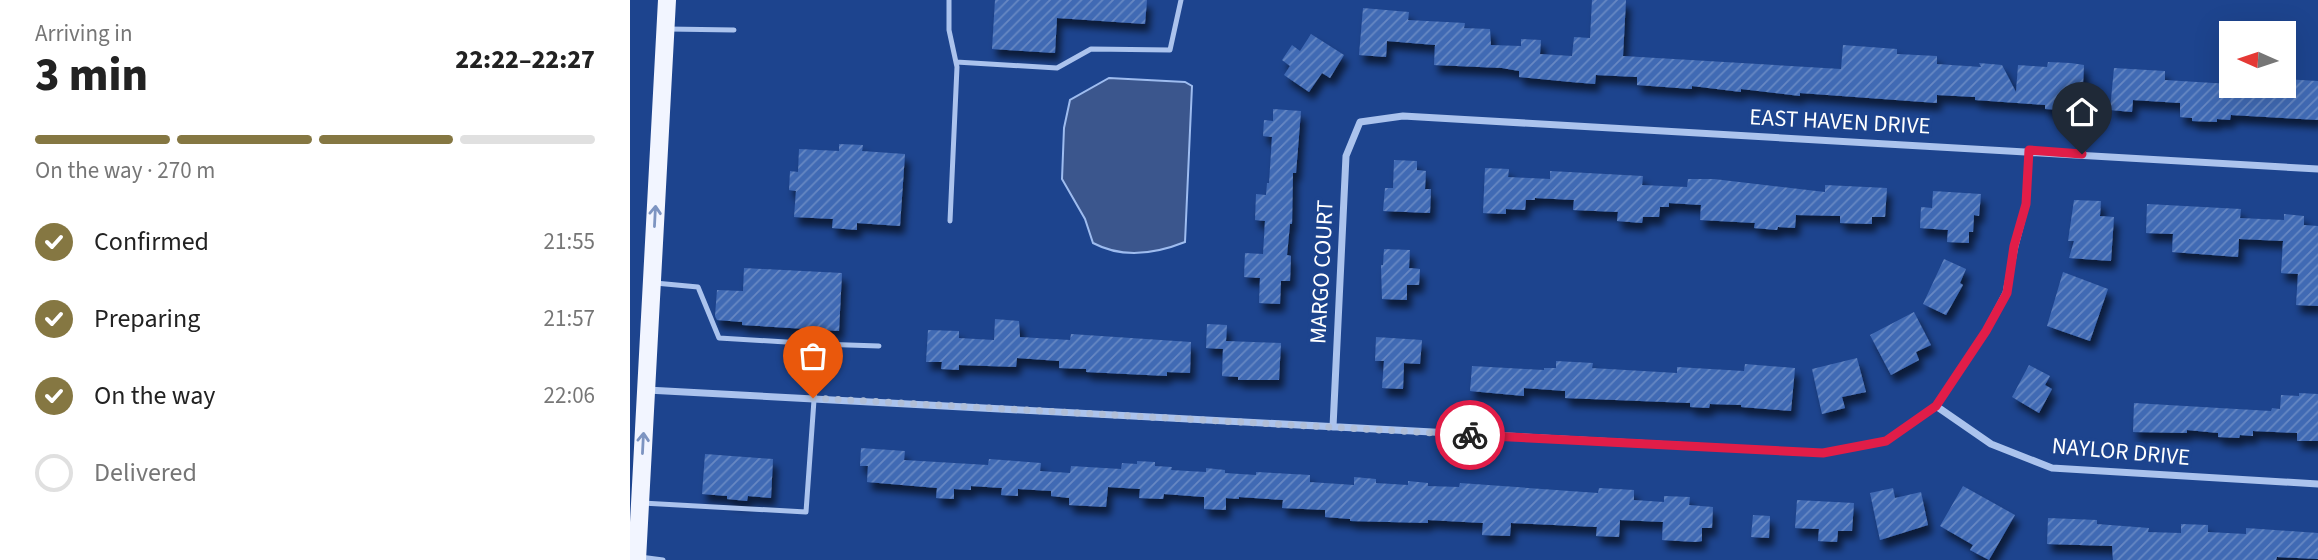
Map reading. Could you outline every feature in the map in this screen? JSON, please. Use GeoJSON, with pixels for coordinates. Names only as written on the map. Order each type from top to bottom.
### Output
{"type":"FeatureCollection","features":[{"type":"Feature","properties":{"kind":"main road"},"geometry":{"type":"LineString","coordinates":[[637,558],[667,0]]}},
{"type":"Feature","properties":{"kind":"main road"},"geometry":{"type":"LineString","coordinates":[[630,380],[646,390]]}},
{"type":"Feature","properties":{"kind":"street","name":"EAST HAVEN DRIVE"},"geometry":{"type":"LineString","coordinates":[[1360,122],[1403,116],[2029,150],[2318,169]]}},
{"type":"Feature","properties":{"kind":"street","name":"MARGO COURT"},"geometry":{"type":"LineString","coordinates":[[1333,427],[1346,156],[1360,122]]}},
{"type":"Feature","properties":{"kind":"street"},"geometry":{"type":"LineString","coordinates":[[646,390],[1823,453],[1886,441],[1936,406],[1986,331],[2007,293],[2014,246],[2026,204],[2029,150]]}},
{"type":"Feature","properties":{"kind":"street","name":"NAYLOR DRIVE"},"geometry":{"type":"LineString","coordinates":[[1936,406],[1991,444],[2052,468],[2318,485]]}},
{"type":"Feature","properties":{"kind":"lane"},"geometry":{"type":"LineString","coordinates":[[949,0],[949,30],[956,62],[950,220]]}},
{"type":"Feature","properties":{"kind":"lane"},"geometry":{"type":"LineString","coordinates":[[956,62],[1057,68],[1091,49],[1170,50],[1181,0]]}},
{"type":"Feature","properties":{"kind":"lane"},"geometry":{"type":"LineString","coordinates":[[666,29],[734,30]]}},
{"type":"Feature","properties":{"kind":"lane"},"geometry":{"type":"LineString","coordinates":[[652,283],[698,287],[719,338],[879,346]]}},
{"type":"Feature","properties":{"kind":"lane"},"geometry":{"type":"LineString","coordinates":[[640,502],[806,512],[818,344]]}},
{"type":"Feature","properties":{"kind":"lane"},"geometry":{"type":"LineString","coordinates":[[637,558],[663,560]]}},
{"type":"Feature","properties":{"kind":"water"},"geometry":{"type":"Polygon","coordinates":[[[1109,78],[1185,82],[1192,86],[1185,242],[1139,253],[1116,251],[1093,243],[1085,219],[1062,179],[1064,128],[1070,100],[1109,78]]]}},
{"type":"Feature","properties":{"kind":"building"},"geometry":{"type":"Polygon","coordinates":[[[995,0],[1147,0],[1145,24],[1057,18],[1055,53],[992,49],[995,0]]]}},
{"type":"Feature","properties":{"kind":"building"},"geometry":{"type":"Polygon","coordinates":[[[1592,0],[1626,0],[1623,56],[1841,69],[1843,45],[1897,49],[1897,54],[1937,56],[1937,64],[1981,67],[1979,63],[2002,65],[2016,92],[2018,65],[2047,67],[2048,62],[2071,63],[2084,65],[2082,104],[2079,103],[2079,111],[2045,109],[2045,105],[1975,100],[1975,97],[1937,95],[1937,103],[1800,93],[1800,96],[1741,89],[1741,92],[1692,86],[1692,89],[1637,85],[1637,77],[1596,75],[1595,84],[1571,82],[1519,77],[1519,71],[1502,68],[1434,65],[1435,45],[1387,41],[1386,57],[1359,55],[1363,8],[1409,12],[1408,20],[1465,23],[1464,28],[1490,29],[1491,45],[1521,46],[1521,39],[1541,40],[1540,54],[1572,56],[1574,37],[1590,38],[1592,0]]]}},
{"type":"Feature","properties":{"kind":"building"},"geometry":{"type":"Polygon","coordinates":[[[1311,34],[1344,55],[1330,78],[1322,73],[1309,92],[1284,75],[1290,66],[1282,60],[1292,45],[1300,51],[1311,34]]]}},
{"type":"Feature","properties":{"kind":"building"},"geometry":{"type":"Polygon","coordinates":[[[2114,68],[2165,71],[2165,80],[2219,83],[2219,98],[2296,98],[2296,80],[2318,81],[2318,120],[2231,115],[2230,120],[2217,119],[2217,122],[2192,121],[2192,118],[2180,117],[2180,103],[2133,100],[2132,112],[2110,110],[2114,68]]]}},
{"type":"Feature","properties":{"kind":"building"},"geometry":{"type":"Polygon","coordinates":[[[1273,109],[1301,111],[1287,255],[1291,256],[1290,281],[1281,281],[1280,304],[1259,303],[1260,278],[1244,277],[1245,253],[1263,254],[1265,221],[1255,220],[1256,194],[1266,195],[1269,183],[1272,137],[1263,136],[1264,120],[1273,121],[1273,109]]]}},
{"type":"Feature","properties":{"kind":"building"},"geometry":{"type":"Polygon","coordinates":[[[839,144],[863,145],[862,151],[905,154],[900,226],[857,223],[857,230],[832,228],[833,219],[794,217],[796,191],[789,190],[790,171],[798,172],[799,149],[839,151],[839,144]]]}},
{"type":"Feature","properties":{"kind":"building"},"geometry":{"type":"Polygon","coordinates":[[[1394,160],[1417,161],[1417,170],[1426,171],[1425,189],[1431,189],[1430,213],[1383,211],[1385,188],[1393,188],[1394,160]]]}},
{"type":"Feature","properties":{"kind":"building"},"geometry":{"type":"Polygon","coordinates":[[[1485,168],[1509,169],[1508,177],[1550,179],[1550,171],[1643,176],[1642,185],[1687,187],[1688,179],[1714,179],[1825,192],[1825,185],[1887,188],[1885,217],[1872,217],[1872,224],[1840,223],[1840,216],[1796,215],[1795,228],[1778,227],[1777,230],[1754,228],[1755,223],[1700,220],[1701,205],[1669,203],[1669,207],[1660,207],[1659,217],[1643,217],[1642,223],[1617,221],[1618,212],[1573,210],[1574,200],[1535,198],[1526,200],[1525,210],[1506,209],[1506,214],[1483,213],[1485,168]]]}},
{"type":"Feature","properties":{"kind":"building"},"geometry":{"type":"Polygon","coordinates":[[[1933,191],[1981,194],[1979,216],[1974,215],[1969,243],[1947,242],[1948,230],[1920,228],[1921,207],[1932,208],[1933,191]]]}},
{"type":"Feature","properties":{"kind":"building"},"geometry":{"type":"Polygon","coordinates":[[[2074,200],[2101,201],[2100,216],[2114,217],[2111,261],[2069,258],[2074,241],[2068,241],[2074,200]]]}},
{"type":"Feature","properties":{"kind":"building"},"geometry":{"type":"Polygon","coordinates":[[[2147,204],[2241,209],[2240,218],[2284,220],[2284,214],[2304,216],[2304,225],[2318,226],[2318,306],[2296,305],[2298,274],[2281,273],[2283,241],[2239,239],[2238,257],[2172,252],[2173,234],[2146,233],[2147,204]]]}},
{"type":"Feature","properties":{"kind":"building"},"geometry":{"type":"Polygon","coordinates":[[[1384,249],[1410,250],[1409,268],[1420,269],[1419,285],[1407,285],[1407,300],[1382,299],[1381,265],[1384,249]]]}},
{"type":"Feature","properties":{"kind":"building"},"geometry":{"type":"Polygon","coordinates":[[[1944,259],[1966,269],[1960,283],[1963,285],[1946,315],[1923,304],[1944,259]]]}},
{"type":"Feature","properties":{"kind":"building"},"geometry":{"type":"Polygon","coordinates":[[[744,268],[842,273],[839,331],[742,325],[742,322],[717,320],[717,290],[743,291],[744,268]]]}},
{"type":"Feature","properties":{"kind":"building"},"geometry":{"type":"Polygon","coordinates":[[[2063,272],[2108,289],[2090,341],[2047,326],[2063,272]]]}},
{"type":"Feature","properties":{"kind":"building"},"geometry":{"type":"Polygon","coordinates":[[[1914,312],[1931,345],[1916,352],[1919,360],[1891,375],[1870,335],[1914,312]]]}},
{"type":"Feature","properties":{"kind":"building"},"geometry":{"type":"Polygon","coordinates":[[[995,319],[1019,321],[1020,337],[1070,340],[1071,334],[1191,342],[1190,373],[1167,372],[1167,376],[1086,372],[1086,369],[1059,368],[1059,361],[1017,358],[1016,367],[959,365],[959,370],[941,369],[942,362],[926,362],[928,330],[959,331],[959,338],[994,340],[995,319]]]}},
{"type":"Feature","properties":{"kind":"building"},"geometry":{"type":"Polygon","coordinates":[[[1207,324],[1227,325],[1226,341],[1281,343],[1279,380],[1238,380],[1238,377],[1222,376],[1223,349],[1206,348],[1207,324]]]}},
{"type":"Feature","properties":{"kind":"building"},"geometry":{"type":"Polygon","coordinates":[[[1376,337],[1422,340],[1420,364],[1404,363],[1403,389],[1382,388],[1384,361],[1375,361],[1376,337]]]}},
{"type":"Feature","properties":{"kind":"building"},"geometry":{"type":"Polygon","coordinates":[[[1857,358],[1866,392],[1842,397],[1845,408],[1822,414],[1812,369],[1857,358]]]}},
{"type":"Feature","properties":{"kind":"building"},"geometry":{"type":"Polygon","coordinates":[[[1556,361],[1593,363],[1592,368],[1677,373],[1677,367],[1744,371],[1745,364],[1795,368],[1791,411],[1741,405],[1710,404],[1709,408],[1690,407],[1690,403],[1565,398],[1565,391],[1524,388],[1524,396],[1470,391],[1472,366],[1544,370],[1556,368],[1556,361]]]}},
{"type":"Feature","properties":{"kind":"building"},"geometry":{"type":"Polygon","coordinates":[[[2029,365],[2050,376],[2045,385],[2052,389],[2039,413],[2012,397],[2029,365]]]}},
{"type":"Feature","properties":{"kind":"building"},"geometry":{"type":"Polygon","coordinates":[[[2299,393],[2318,394],[2318,441],[2297,441],[2297,433],[2253,431],[2253,436],[2240,435],[2239,438],[2218,437],[2218,433],[2187,430],[2187,433],[2133,432],[2134,403],[2271,411],[2272,408],[2280,409],[2281,395],[2299,396],[2299,393]]]}},
{"type":"Feature","properties":{"kind":"building"},"geometry":{"type":"Polygon","coordinates":[[[861,448],[905,451],[904,460],[988,465],[989,459],[1041,463],[1040,471],[1070,473],[1071,466],[1121,469],[1122,463],[1137,464],[1137,461],[1155,462],[1155,466],[1172,467],[1171,470],[1206,472],[1206,468],[1225,470],[1225,473],[1310,475],[1310,482],[1354,485],[1354,477],[1376,479],[1376,483],[1408,485],[1408,481],[1428,483],[1428,486],[1459,487],[1460,483],[1598,493],[1599,488],[1634,490],[1634,500],[1664,502],[1664,496],[1690,497],[1689,505],[1713,507],[1712,528],[1702,528],[1702,541],[1696,542],[1662,540],[1663,522],[1620,520],[1619,537],[1596,536],[1597,527],[1511,523],[1510,536],[1482,535],[1483,523],[1428,520],[1428,523],[1350,521],[1325,517],[1325,510],[1282,508],[1283,500],[1239,497],[1226,498],[1226,510],[1204,509],[1204,497],[1164,494],[1163,499],[1139,498],[1140,489],[1108,487],[1106,507],[1069,505],[1069,498],[1051,496],[1051,491],[1018,489],[1018,496],[1001,495],[1002,488],[971,486],[971,490],[954,489],[954,499],[936,498],[937,488],[867,482],[868,466],[860,466],[861,448]]]}},
{"type":"Feature","properties":{"kind":"building"},"geometry":{"type":"Polygon","coordinates":[[[705,454],[773,459],[771,498],[748,496],[747,501],[702,494],[705,454]]]}},
{"type":"Feature","properties":{"kind":"building"},"geometry":{"type":"Polygon","coordinates":[[[1963,486],[2015,515],[1989,560],[1970,550],[1973,545],[1940,526],[1963,486]]]}},
{"type":"Feature","properties":{"kind":"building"},"geometry":{"type":"Polygon","coordinates":[[[1893,488],[1895,498],[1921,492],[1928,525],[1880,540],[1870,493],[1893,488]]]}},
{"type":"Feature","properties":{"kind":"building"},"geometry":{"type":"Polygon","coordinates":[[[1797,500],[1854,503],[1852,531],[1838,531],[1837,542],[1818,541],[1819,529],[1795,528],[1797,500]]]}},
{"type":"Feature","properties":{"kind":"building"},"geometry":{"type":"Polygon","coordinates":[[[1753,515],[1770,516],[1769,538],[1751,537],[1753,515]]]}},
{"type":"Feature","properties":{"kind":"building"},"geometry":{"type":"Polygon","coordinates":[[[2048,518],[2097,520],[2097,524],[2149,528],[2148,532],[2181,533],[2181,524],[2208,525],[2208,532],[2246,534],[2246,528],[2318,533],[2318,559],[2277,557],[2276,560],[2113,560],[2112,546],[2047,544],[2048,518]]]}},
{"type":"Feature","properties":{"kind":"way so far"},"geometry":{"type":"LineString","coordinates":[[813,398],[1470,435]]}},
{"type":"Feature","properties":{"kind":"route"},"geometry":{"type":"LineString","coordinates":[[1470,435],[1823,453],[1886,441],[1936,406],[1986,331],[2007,293],[2014,246],[2026,204],[2029,150],[2082,154]]}}]}
